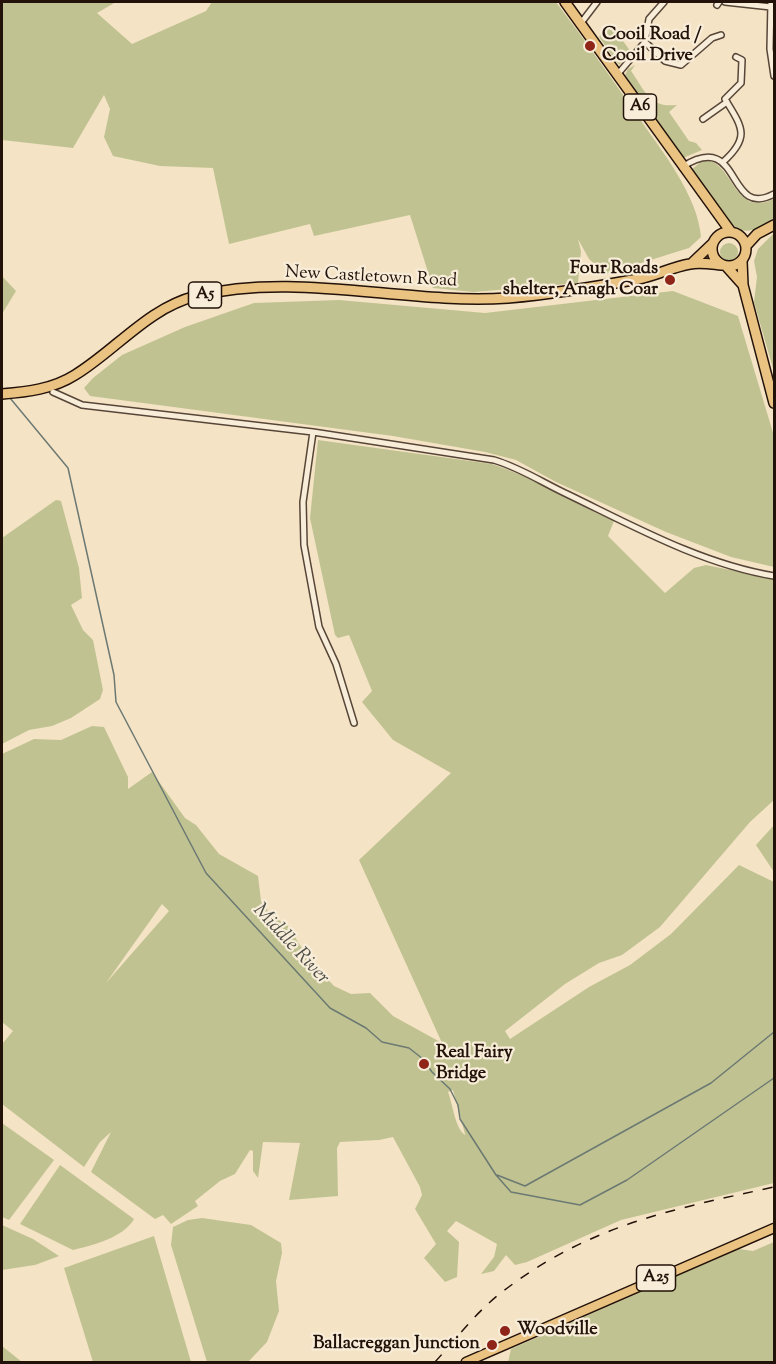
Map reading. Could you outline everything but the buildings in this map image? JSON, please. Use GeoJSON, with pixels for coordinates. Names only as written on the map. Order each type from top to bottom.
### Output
{"type":"FeatureCollection","features":[{"type":"Feature","properties":{"kind":"highway","name":"A6"},"geometry":{"type":"LineString","coordinates":[[565,2],[715,214],[735,234]]}},
{"type":"Feature","properties":{"kind":"highway","name":"A6"},"geometry":{"type":"LineString","coordinates":[[715,214],[715,240]]}},
{"type":"Feature","properties":{"kind":"highway"},"geometry":{"type":"LineString","coordinates":[[774,225],[757,234],[746,246],[742,261],[743,285],[774,403]]}},
{"type":"Feature","properties":{"kind":"highway"},"geometry":{"type":"LineString","coordinates":[[735,234],[746,246]]}},
{"type":"Feature","properties":{"kind":"highway"},"geometry":{"type":"LineString","coordinates":[[743,285],[714,257],[715,240],[735,234],[757,234]]}},
{"type":"Feature","properties":{"kind":"highway","name":"A5"},"geometry":{"type":"LineString","coordinates":[[692,263],[715,240]]}},
{"type":"Feature","properties":{"kind":"highway"},"geometry":{"type":"LineString","coordinates":[[724,266],[742,261]]}},
{"type":"Feature","properties":{"kind":"highway","name":"A5"},"geometry":{"type":"LineString","coordinates":[[692,263],[724,266]]}},
{"type":"Feature","properties":{"kind":"highway","name":"New Castletown Road"},"geometry":{"type":"LineString","coordinates":[[2,394],[46,388],[75,376],[156,314],[194,297],[255,289],[318,289],[465,300],[508,298],[623,282],[692,263]]}},
{"type":"Feature","properties":{"kind":"main road","name":"A25"},"geometry":{"type":"LineString","coordinates":[[466,1362],[774,1228]]}},
{"type":"Feature","properties":{"kind":"street"},"geometry":{"type":"LineString","coordinates":[[581,23],[597,2]]}},
{"type":"Feature","properties":{"kind":"street"},"geometry":{"type":"LineString","coordinates":[[617,75],[645,42],[649,20],[663,2]]}},
{"type":"Feature","properties":{"kind":"street"},"geometry":{"type":"LineString","coordinates":[[725,2],[771,4],[770,49],[774,76]]}},
{"type":"Feature","properties":{"kind":"street"},"geometry":{"type":"LineString","coordinates":[[645,42],[665,61],[681,65],[711,38],[721,35]]}},
{"type":"Feature","properties":{"kind":"street"},"geometry":{"type":"LineString","coordinates":[[723,162],[738,149],[741,136],[738,120],[726,96],[741,83],[742,60],[736,57]]}},
{"type":"Feature","properties":{"kind":"street"},"geometry":{"type":"LineString","coordinates":[[703,119],[727,102]]}},
{"type":"Feature","properties":{"kind":"street"},"geometry":{"type":"LineString","coordinates":[[682,166],[702,155],[713,156],[723,162],[747,195],[758,199],[774,194]]}},
{"type":"Feature","properties":{"kind":"street"},"geometry":{"type":"LineString","coordinates":[[53,392],[82,405],[312,432],[483,458],[516,466],[652,535],[719,563],[774,576]]}},
{"type":"Feature","properties":{"kind":"street"},"geometry":{"type":"LineString","coordinates":[[312,432],[303,502],[304,545],[320,627],[336,664],[354,723]]}},
{"type":"Feature","properties":{"kind":"green space"},"geometry":{"type":"Polygon","coordinates":[[[2,2],[116,2],[97,13],[132,44],[206,11],[212,2],[556,2],[678,174],[693,206],[701,237],[689,248],[606,274],[589,259],[578,239],[581,251],[578,283],[474,292],[433,288],[410,215],[314,236],[310,224],[229,244],[213,168],[160,166],[113,156],[104,137],[110,109],[104,95],[73,148],[2,140],[2,2]]]}},
{"type":"Feature","properties":{"kind":"green space"},"geometry":{"type":"Polygon","coordinates":[[[606,27],[618,34],[631,52],[619,65],[599,37],[606,27]]]}},
{"type":"Feature","properties":{"kind":"green space"},"geometry":{"type":"Polygon","coordinates":[[[635,65],[631,71],[645,92],[660,104],[677,105],[669,112],[689,141],[696,143],[702,150],[683,158],[625,75],[628,69],[635,65]]]}},
{"type":"Feature","properties":{"kind":"green space"},"geometry":{"type":"Polygon","coordinates":[[[703,160],[713,162],[721,168],[741,195],[750,201],[760,203],[774,199],[774,220],[749,231],[733,227],[691,170],[703,160]]]}},
{"type":"Feature","properties":{"kind":"green space"},"geometry":{"type":"Polygon","coordinates":[[[774,233],[774,372],[754,302],[757,277],[754,261],[758,249],[774,233]]]}},
{"type":"Feature","properties":{"kind":"green space"},"geometry":{"type":"Polygon","coordinates":[[[729,243],[735,246],[738,252],[735,258],[729,261],[723,258],[720,252],[723,246],[729,243]]]}},
{"type":"Feature","properties":{"kind":"green space"},"geometry":{"type":"Polygon","coordinates":[[[2,276],[16,291],[2,314],[2,276]]]}},
{"type":"Feature","properties":{"kind":"green space"},"geometry":{"type":"Polygon","coordinates":[[[673,291],[738,316],[774,436],[774,567],[731,557],[666,532],[556,482],[516,460],[485,452],[393,436],[90,396],[84,388],[122,355],[185,327],[254,303],[339,300],[485,313],[673,291]]]}},
{"type":"Feature","properties":{"kind":"green space"},"geometry":{"type":"Polygon","coordinates":[[[318,440],[492,464],[523,476],[614,521],[608,536],[665,593],[694,568],[706,565],[774,579],[774,800],[750,822],[660,927],[622,955],[599,963],[565,984],[505,1031],[510,1039],[589,987],[630,965],[671,934],[739,865],[774,882],[774,1183],[621,1220],[527,1262],[515,1265],[506,1255],[494,1271],[481,1274],[494,1257],[497,1244],[456,1221],[447,1231],[459,1242],[457,1277],[445,1282],[424,1258],[436,1244],[415,1209],[422,1195],[420,1187],[393,1137],[340,1142],[337,1148],[338,1196],[289,1200],[300,1143],[263,1142],[258,1178],[253,1171],[253,1151],[250,1150],[235,1174],[220,1181],[195,1201],[198,1206],[171,1224],[163,1215],[155,1219],[91,1172],[111,1132],[100,1142],[84,1167],[2,1104],[2,1044],[13,1031],[2,1022],[2,754],[34,739],[61,740],[92,726],[104,727],[128,777],[128,789],[152,772],[185,818],[196,825],[219,854],[258,876],[261,901],[270,914],[288,926],[308,958],[334,986],[351,994],[370,993],[393,1016],[442,1043],[359,860],[451,773],[393,740],[362,702],[372,691],[349,635],[338,638],[335,635],[310,518],[318,440]],[[162,904],[106,983],[169,911],[162,904]],[[453,1090],[448,1092],[457,1122],[465,1135],[465,1134],[453,1090]]]}},
{"type":"Feature","properties":{"kind":"green space"},"geometry":{"type":"Polygon","coordinates":[[[56,500],[61,501],[79,568],[82,598],[71,605],[83,630],[93,640],[103,690],[100,699],[71,718],[52,726],[29,730],[2,744],[2,538],[56,500]]]}},
{"type":"Feature","properties":{"kind":"green space"},"geometry":{"type":"Polygon","coordinates":[[[774,825],[774,872],[756,845],[774,825]]]}},
{"type":"Feature","properties":{"kind":"green space"},"geometry":{"type":"Polygon","coordinates":[[[2,1123],[54,1160],[9,1220],[2,1217],[2,1123]]]}},
{"type":"Feature","properties":{"kind":"green space"},"geometry":{"type":"Polygon","coordinates":[[[60,1165],[134,1219],[129,1226],[107,1240],[73,1250],[20,1224],[60,1165]]]}},
{"type":"Feature","properties":{"kind":"green space"},"geometry":{"type":"Polygon","coordinates":[[[202,1218],[251,1225],[281,1243],[282,1253],[276,1281],[279,1311],[267,1342],[248,1362],[207,1362],[171,1245],[173,1227],[188,1220],[202,1218]]]}},
{"type":"Feature","properties":{"kind":"green space"},"geometry":{"type":"Polygon","coordinates":[[[2,1225],[33,1239],[59,1256],[35,1265],[2,1270],[2,1225]]]}},
{"type":"Feature","properties":{"kind":"green space"},"geometry":{"type":"Polygon","coordinates":[[[154,1236],[191,1362],[93,1362],[64,1268],[154,1236]]]}},
{"type":"Feature","properties":{"kind":"green space"},"geometry":{"type":"Polygon","coordinates":[[[774,1242],[774,1362],[508,1362],[511,1349],[739,1249],[753,1251],[774,1242]]]}},
{"type":"Feature","properties":{"kind":"green space"},"geometry":{"type":"Polygon","coordinates":[[[2,1346],[22,1362],[2,1362],[2,1346]]]}},
{"type":"Feature","properties":{"kind":"waterway","name":"Middle River"},"geometry":{"type":"LineString","coordinates":[[10,398],[68,468],[114,675],[116,702],[206,873],[330,1008],[366,1028],[382,1042],[409,1048],[423,1059],[432,1072],[450,1089],[458,1105],[460,1119],[496,1175],[511,1192],[580,1205],[627,1180],[774,1078]]}},
{"type":"Feature","properties":{"kind":"waterway"},"geometry":{"type":"LineString","coordinates":[[497,1175],[525,1186],[711,1083],[774,1032]]}},
{"type":"Feature","properties":{"kind":"railway"},"geometry":{"type":"LineString","coordinates":[[435,1362],[497,1296],[530,1272],[563,1253],[596,1237],[663,1213],[774,1187]]}},
{"type":"Feature","properties":{"kind":"place","name":"Cooil Road / Cooil Drive"},"geometry":{"type":"Point","coordinates":[590,46]}},
{"type":"Feature","properties":{"kind":"place","name":"Four Roads shelter, Anagh Coar"},"geometry":{"type":"Point","coordinates":[670,280]}},
{"type":"Feature","properties":{"kind":"place","name":"Real Fairy Bridge"},"geometry":{"type":"Point","coordinates":[424,1064]}},
{"type":"Feature","properties":{"kind":"place","name":"Woodville"},"geometry":{"type":"Point","coordinates":[505,1331]}},
{"type":"Feature","properties":{"kind":"place","name":"Ballacreggan Junction"},"geometry":{"type":"Point","coordinates":[492,1345]}}]}
